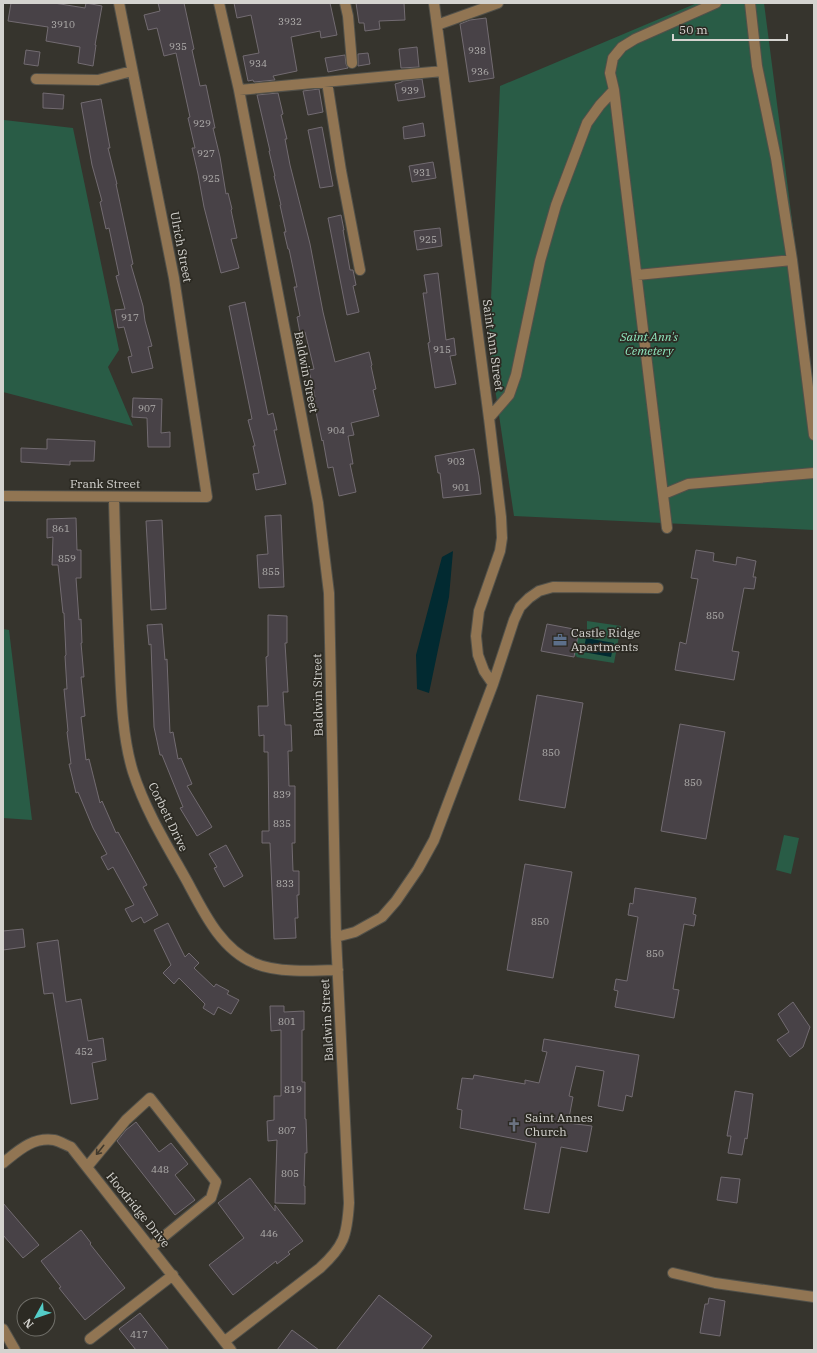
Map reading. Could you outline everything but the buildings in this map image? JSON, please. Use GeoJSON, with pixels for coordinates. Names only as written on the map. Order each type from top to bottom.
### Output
{"type":"FeatureCollection","features":[{"type":"Feature","properties":{"kind":"street","name":"Ulrich Street"},"geometry":{"type":"LineString","coordinates":[[119,3],[174,278],[207,497]]}},
{"type":"Feature","properties":{"kind":"street","name":"Baldwin Street"},"geometry":{"type":"LineString","coordinates":[[219,3],[239,90],[318,503],[329,593],[336,937],[349,1203],[348,1222],[344,1239],[334,1255],[320,1268],[225,1341]]}},
{"type":"Feature","properties":{"kind":"street"},"geometry":{"type":"LineString","coordinates":[[344,3],[348,16],[352,63]]}},
{"type":"Feature","properties":{"kind":"street","name":"Saint Ann Street"},"geometry":{"type":"LineString","coordinates":[[434,3],[501,517],[502,538],[500,551],[479,611],[476,636],[478,655],[484,671],[493,684]]}},
{"type":"Feature","properties":{"kind":"street"},"geometry":{"type":"LineString","coordinates":[[437,25],[498,3]]}},
{"type":"Feature","properties":{"kind":"street"},"geometry":{"type":"LineString","coordinates":[[667,528],[614,90],[610,73],[613,58],[622,47],[635,39],[716,3]]}},
{"type":"Feature","properties":{"kind":"street"},"geometry":{"type":"LineString","coordinates":[[750,3],[757,66],[776,158],[792,260],[814,435]]}},
{"type":"Feature","properties":{"kind":"street"},"geometry":{"type":"LineString","coordinates":[[36,79],[98,80],[132,71]]}},
{"type":"Feature","properties":{"kind":"street"},"geometry":{"type":"LineString","coordinates":[[239,90],[443,71]]}},
{"type":"Feature","properties":{"kind":"street"},"geometry":{"type":"LineString","coordinates":[[327,82],[360,270]]}},
{"type":"Feature","properties":{"kind":"street"},"geometry":{"type":"LineString","coordinates":[[489,418],[508,395],[516,375],[540,260],[556,205],[587,123],[600,105],[614,90]]}},
{"type":"Feature","properties":{"kind":"street"},"geometry":{"type":"LineString","coordinates":[[637,275],[792,260]]}},
{"type":"Feature","properties":{"kind":"street"},"geometry":{"type":"LineString","coordinates":[[664,494],[688,484],[814,473]]}},
{"type":"Feature","properties":{"kind":"street","name":"Frank Street"},"geometry":{"type":"LineString","coordinates":[[3,496],[114,498],[207,497]]}},
{"type":"Feature","properties":{"kind":"street","name":"Corbett Drive"},"geometry":{"type":"LineString","coordinates":[[114,498],[120,680],[126,739],[133,771],[145,805],[197,901],[220,937],[236,954],[255,964],[278,969],[338,970]]}},
{"type":"Feature","properties":{"kind":"street"},"geometry":{"type":"LineString","coordinates":[[336,937],[355,932],[382,917],[396,901],[418,868],[434,840],[493,684],[514,620],[520,607],[539,591],[553,587],[658,588]]}},
{"type":"Feature","properties":{"kind":"street"},"geometry":{"type":"LineString","coordinates":[[87,1167],[114,1133],[150,1098],[216,1182],[211,1198],[151,1247]]}},
{"type":"Feature","properties":{"kind":"street","name":"Hoodridge Drive"},"geometry":{"type":"LineString","coordinates":[[3,1163],[23,1147],[39,1140],[55,1140],[71,1147],[231,1350]]}},
{"type":"Feature","properties":{"kind":"street"},"geometry":{"type":"LineString","coordinates":[[673,1273],[715,1283],[814,1297]]}},
{"type":"Feature","properties":{"kind":"street"},"geometry":{"type":"LineString","coordinates":[[90,1339],[173,1275]]}},
{"type":"Feature","properties":{"kind":"street"},"geometry":{"type":"LineString","coordinates":[[3,1329],[15,1350]]}},
{"type":"Feature","properties":{"kind":"green space","name":"Saint Ann's Cemetery"},"geometry":{"type":"Polygon","coordinates":[[[697,3],[764,3],[814,390],[814,530],[514,516],[489,348],[500,86],[697,3]]]}},
{"type":"Feature","properties":{"kind":"green space"},"geometry":{"type":"Polygon","coordinates":[[[3,73],[4,120],[73,128],[119,350],[108,367],[133,426],[3,392],[3,73]]]}},
{"type":"Feature","properties":{"kind":"green space"},"geometry":{"type":"Polygon","coordinates":[[[587,621],[621,626],[614,663],[576,657],[577,656],[574,655],[579,630],[587,631],[587,621]]]}},
{"type":"Feature","properties":{"kind":"green space"},"geometry":{"type":"Polygon","coordinates":[[[3,629],[9,630],[32,820],[3,818],[3,629]]]}},
{"type":"Feature","properties":{"kind":"green space"},"geometry":{"type":"Polygon","coordinates":[[[784,835],[799,838],[791,874],[776,870],[784,835]]]}},
{"type":"Feature","properties":{"kind":"water"},"geometry":{"type":"Polygon","coordinates":[[[453,551],[449,597],[429,693],[417,689],[416,655],[442,557],[453,551]]]}},
{"type":"Feature","properties":{"kind":"water"},"geometry":{"type":"Polygon","coordinates":[[[586,638],[614,643],[611,657],[583,652],[586,638]]]}},
{"type":"Feature","properties":{"kind":"place","name":"Castle Ridge Apartments"},"geometry":{"type":"Point","coordinates":[560,640]}},
{"type":"Feature","properties":{"kind":"place","name":"Saint Annes Church"},"geometry":{"type":"Point","coordinates":[514,1125]}}]}
